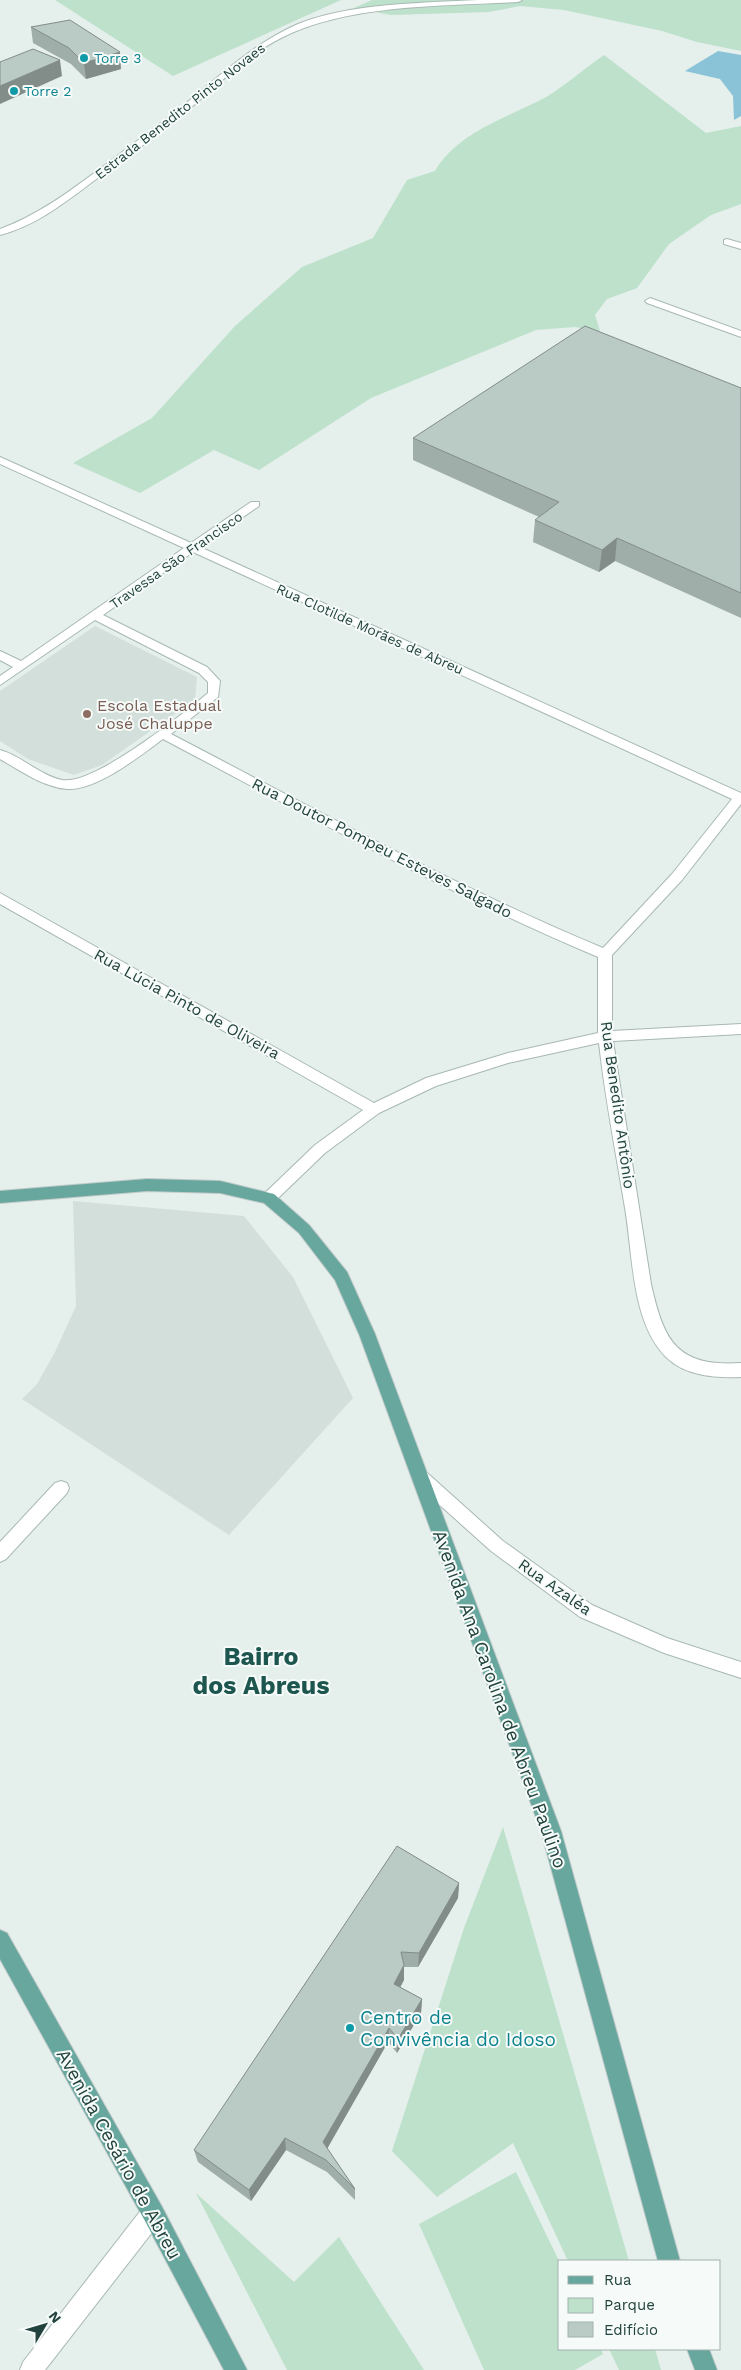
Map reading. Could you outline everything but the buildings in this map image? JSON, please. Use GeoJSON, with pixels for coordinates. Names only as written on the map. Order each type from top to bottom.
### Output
{"type":"FeatureCollection","features":[{"type":"Feature","properties":{"kind":"main road"},"geometry":{"type":"LineString","coordinates":[[0,1197],[147,1185],[220,1187],[269,1198]]}},
{"type":"Feature","properties":{"kind":"main road","name":"Avenida Ana Carolina de Abreu Paulino"},"geometry":{"type":"LineString","coordinates":[[269,1198],[304,1229],[341,1276],[367,1334],[551,1831],[669,2260]]}},
{"type":"Feature","properties":{"kind":"main road","name":"Avenida Cesário de Abreu"},"geometry":{"type":"LineString","coordinates":[[0,1940],[153,2213],[236,2370]]}},
{"type":"Feature","properties":{"kind":"main road"},"geometry":{"type":"LineString","coordinates":[[698,2350],[706,2370]]}},
{"type":"Feature","properties":{"kind":"street","name":"Estrada Benedito Pinto Novaes"},"geometry":{"type":"LineString","coordinates":[[0,232],[27,222],[55,206],[177,115],[250,54],[277,37],[303,25],[343,14],[430,5],[518,0]]}},
{"type":"Feature","properties":{"kind":"street"},"geometry":{"type":"LineString","coordinates":[[728,242],[741,246]]}},
{"type":"Feature","properties":{"kind":"street"},"geometry":{"type":"LineString","coordinates":[[650,301],[741,334]]}},
{"type":"Feature","properties":{"kind":"street","name":"Rua Clotilde Morães de Abreu"},"geometry":{"type":"LineString","coordinates":[[0,460],[741,798]]}},
{"type":"Feature","properties":{"kind":"street","name":"Travessa São Francisco"},"geometry":{"type":"LineString","coordinates":[[0,681],[255,504]]}},
{"type":"Feature","properties":{"kind":"street"},"geometry":{"type":"LineString","coordinates":[[0,754],[51,781],[71,786],[89,780],[162,734],[196,711],[214,694],[214,681],[203,670],[96,616]]}},
{"type":"Feature","properties":{"kind":"street"},"geometry":{"type":"LineString","coordinates":[[0,655],[21,666]]}},
{"type":"Feature","properties":{"kind":"street","name":"Rua Doutor Pompeu Esteves Salgado"},"geometry":{"type":"LineString","coordinates":[[162,734],[473,898],[544,930],[605,954]]}},
{"type":"Feature","properties":{"kind":"street"},"geometry":{"type":"LineString","coordinates":[[605,954],[677,877],[741,798]]}},
{"type":"Feature","properties":{"kind":"street","name":"Rua Lúcia Pinto de Oliveira"},"geometry":{"type":"LineString","coordinates":[[0,898],[374,1109]]}},
{"type":"Feature","properties":{"kind":"street","name":"Rua Benedito Antônio"},"geometry":{"type":"LineString","coordinates":[[605,954],[605,1036],[638,1248],[654,1322],[666,1346],[682,1360],[701,1369],[741,1370]]}},
{"type":"Feature","properties":{"kind":"street"},"geometry":{"type":"LineString","coordinates":[[269,1198],[320,1149],[374,1109],[431,1082],[508,1058],[605,1036],[741,1029]]}},
{"type":"Feature","properties":{"kind":"street","name":"Rua Azaléa"},"geometry":{"type":"LineString","coordinates":[[419,1476],[497,1546],[586,1611],[664,1645],[741,1670]]}},
{"type":"Feature","properties":{"kind":"street"},"geometry":{"type":"LineString","coordinates":[[0,1554],[61,1488]]}},
{"type":"Feature","properties":{"kind":"street"},"geometry":{"type":"LineString","coordinates":[[30,2370],[153,2213]]}},
{"type":"Feature","properties":{"kind":"shaded area","name":"Escola Estadual José Chaluppe"},"geometry":{"type":"Polygon","coordinates":[[[95,626],[197,677],[195,700],[102,765],[74,775],[28,759],[0,741],[0,691],[95,626]]]}},
{"type":"Feature","properties":{"kind":"shaded area"},"geometry":{"type":"Polygon","coordinates":[[[73,1201],[244,1216],[293,1277],[353,1398],[229,1535],[22,1399],[37,1384],[55,1352],[76,1306],[73,1201]]]}},
{"type":"Feature","properties":{"kind":"green space"},"geometry":{"type":"Polygon","coordinates":[[[55,0],[341,0],[173,76],[55,0]]]}},
{"type":"Feature","properties":{"kind":"green space"},"geometry":{"type":"Polygon","coordinates":[[[372,0],[741,0],[741,51],[697,42],[662,31],[564,10],[520,6],[489,12],[391,15],[354,8],[372,0]]]}},
{"type":"Feature","properties":{"kind":"green space"},"geometry":{"type":"Polygon","coordinates":[[[604,55],[706,133],[741,126],[741,204],[711,215],[669,244],[637,288],[607,299],[595,315],[600,331],[575,327],[536,330],[371,398],[259,470],[214,450],[140,493],[73,463],[152,418],[235,326],[302,267],[373,238],[407,180],[435,171],[457,145],[471,135],[548,96],[604,55]]]}},
{"type":"Feature","properties":{"kind":"green space"},"geometry":{"type":"Polygon","coordinates":[[[503,1827],[629,2260],[568,2260],[513,2143],[437,2197],[392,2151],[464,1928],[503,1827]]]}},
{"type":"Feature","properties":{"kind":"green space"},"geometry":{"type":"Polygon","coordinates":[[[516,2172],[559,2260],[558,2350],[601,2350],[603,2354],[575,2370],[484,2370],[419,2224],[516,2172]]]}},
{"type":"Feature","properties":{"kind":"green space"},"geometry":{"type":"Polygon","coordinates":[[[196,2193],[294,2282],[339,2237],[424,2370],[287,2370],[196,2193]]]}},
{"type":"Feature","properties":{"kind":"green space"},"geometry":{"type":"Polygon","coordinates":[[[609,2350],[655,2350],[661,2370],[619,2370],[609,2350]]]}},
{"type":"Feature","properties":{"kind":"water"},"geometry":{"type":"Polygon","coordinates":[[[718,51],[741,55],[741,116],[734,120],[733,96],[720,79],[685,71],[718,51]]]}},
{"type":"Feature","properties":{"kind":"place","name":"Torre 3"},"geometry":{"type":"Point","coordinates":[84,58]}},
{"type":"Feature","properties":{"kind":"place","name":"Torre 2"},"geometry":{"type":"Point","coordinates":[14,91]}},
{"type":"Feature","properties":{"kind":"place","name":"Escola Estadual José Chaluppe"},"geometry":{"type":"Point","coordinates":[87,714]}},
{"type":"Feature","properties":{"kind":"place","name":"Centro de Convivência do Idoso"},"geometry":{"type":"Point","coordinates":[350,2028]}},
{"type":"Feature","properties":{"kind":"district","name":"Bairro dos Abreus"},"geometry":{"type":"Point","coordinates":[261,1670]}}]}
